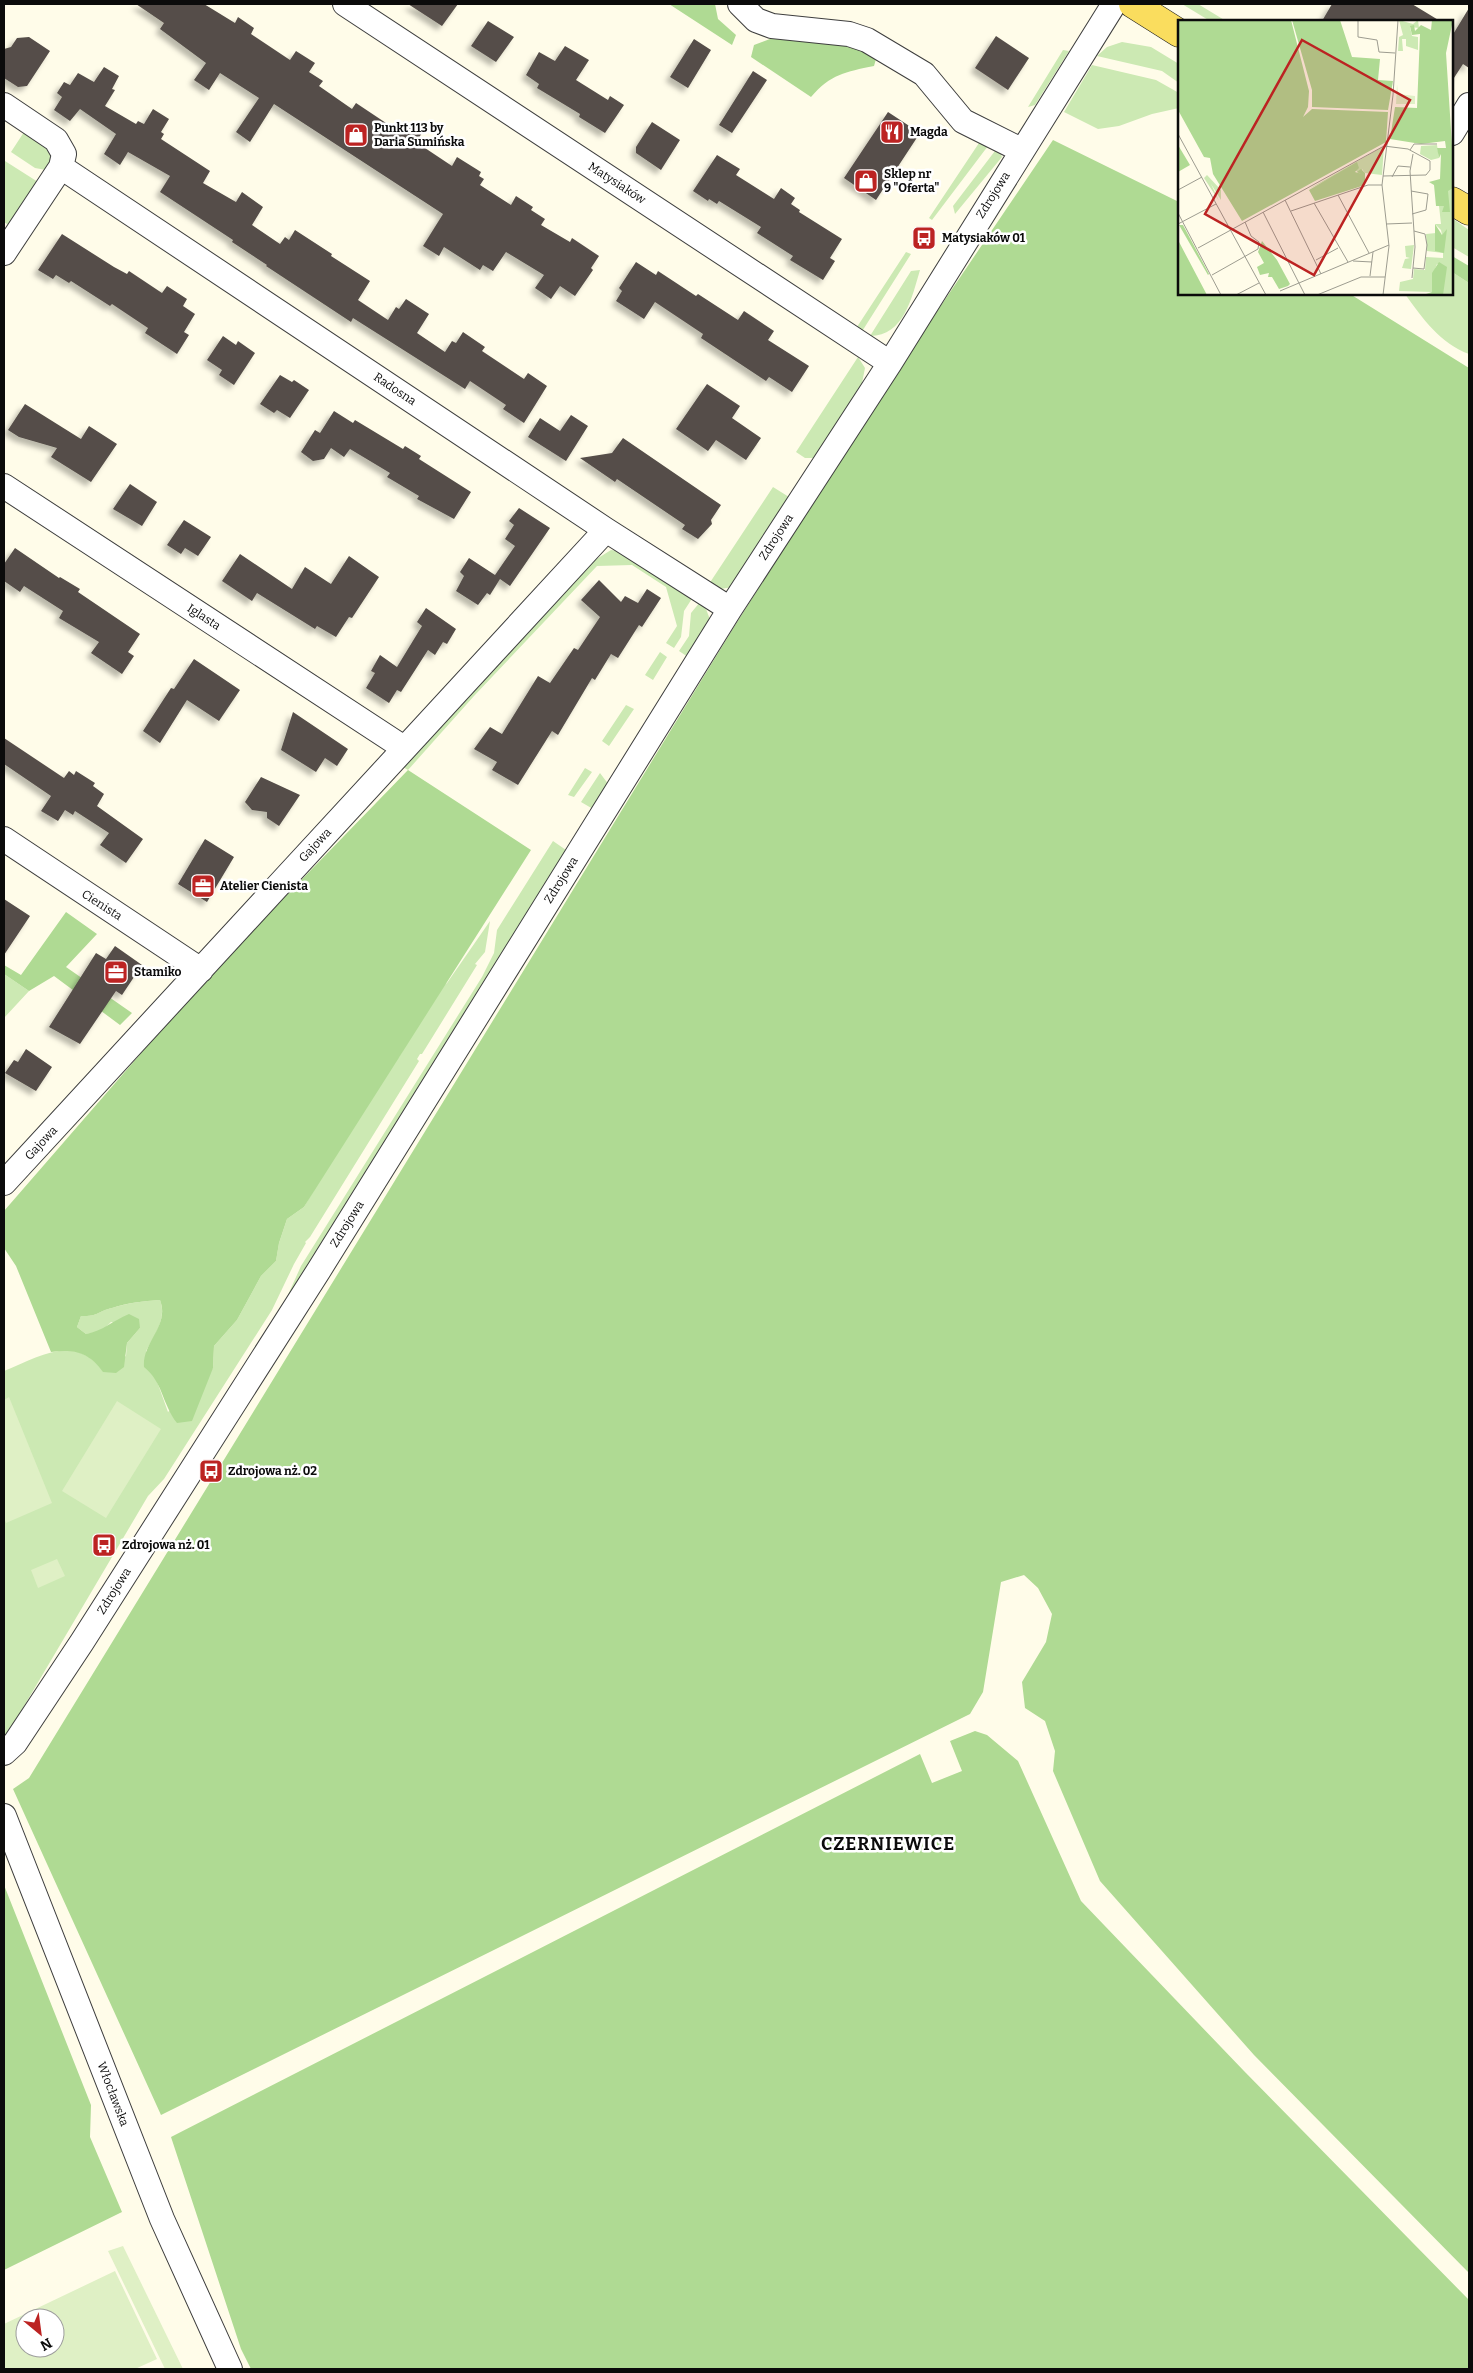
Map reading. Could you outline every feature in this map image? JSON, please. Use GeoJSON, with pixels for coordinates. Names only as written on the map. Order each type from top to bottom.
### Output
{"type":"FeatureCollection","features":[{"type":"Feature","properties":{"kind":"main road"},"geometry":{"type":"LineString","coordinates":[[1133,4],[1178,32]]}},
{"type":"Feature","properties":{"kind":"main road"},"geometry":{"type":"LineString","coordinates":[[1453,202],[1469,211]]}},
{"type":"Feature","properties":{"kind":"street","name":"Matysiaków"},"geometry":{"type":"LineString","coordinates":[[345,4],[890,363]]}},
{"type":"Feature","properties":{"kind":"street"},"geometry":{"type":"LineString","coordinates":[[740,4],[756,20],[772,26],[849,34],[867,40],[924,74],[964,121],[1021,150]]}},
{"type":"Feature","properties":{"kind":"street","name":"Zdrojowa"},"geometry":{"type":"LineString","coordinates":[[4,1753],[15,1742],[82,1642],[308,1287],[730,609],[890,363],[1021,150],[1114,4]]}},
{"type":"Feature","properties":{"kind":"street"},"geometry":{"type":"LineString","coordinates":[[4,105],[56,140],[64,154],[61,167],[4,254]]}},
{"type":"Feature","properties":{"kind":"street"},"geometry":{"type":"LineString","coordinates":[[1453,131],[1469,105]]}},
{"type":"Feature","properties":{"kind":"street","name":"Radosna"},"geometry":{"type":"LineString","coordinates":[[61,167],[606,530],[730,609]]}},
{"type":"Feature","properties":{"kind":"street","name":"Iglasta"},"geometry":{"type":"LineString","coordinates":[[4,486],[404,748]]}},
{"type":"Feature","properties":{"kind":"street","name":"Gajowa"},"geometry":{"type":"LineString","coordinates":[[4,1183],[606,530]]}},
{"type":"Feature","properties":{"kind":"street","name":"Cienista"},"geometry":{"type":"LineString","coordinates":[[4,839],[201,970]]}},
{"type":"Feature","properties":{"kind":"street","name":"Włocławska"},"geometry":{"type":"LineString","coordinates":[[4,1816],[162,2219],[230,2369]]}},
{"type":"Feature","properties":{"kind":"green space"},"geometry":{"type":"Polygon","coordinates":[[[669,4],[715,4],[718,19],[736,35],[732,45],[669,4]]]}},
{"type":"Feature","properties":{"kind":"green space"},"geometry":{"type":"Polygon","coordinates":[[[1182,4],[1198,4],[1224,20],[1208,20],[1182,4]]]}},
{"type":"Feature","properties":{"kind":"green space"},"geometry":{"type":"Polygon","coordinates":[[[770,39],[836,40],[864,47],[876,59],[874,66],[839,75],[825,83],[811,97],[751,57],[754,45],[770,39]]]}},
{"type":"Feature","properties":{"kind":"green space"},"geometry":{"type":"Polygon","coordinates":[[[1122,42],[1151,47],[1178,63],[1178,82],[1162,71],[1097,56],[1107,47],[1122,42]]]}},
{"type":"Feature","properties":{"kind":"green space"},"geometry":{"type":"Polygon","coordinates":[[[1063,50],[1069,51],[1035,105],[1028,107],[1063,50]]]}},
{"type":"Feature","properties":{"kind":"green space"},"geometry":{"type":"Polygon","coordinates":[[[1092,65],[1156,80],[1178,92],[1178,108],[1152,114],[1119,126],[1098,129],[1064,112],[1092,65]]]}},
{"type":"Feature","properties":{"kind":"green space"},"geometry":{"type":"Polygon","coordinates":[[[26,129],[46,143],[54,156],[46,170],[35,168],[11,152],[26,129]]]}},
{"type":"Feature","properties":{"kind":"green space"},"geometry":{"type":"Polygon","coordinates":[[[983,137],[991,142],[932,220],[929,218],[983,137]]]}},
{"type":"Feature","properties":{"kind":"green space"},"geometry":{"type":"Polygon","coordinates":[[[1053,140],[1178,202],[1178,295],[1352,295],[1469,368],[1469,2273],[1254,2055],[1100,1881],[1053,1771],[1055,1751],[1045,1721],[1025,1708],[1022,1682],[1046,1642],[1052,1614],[1038,1588],[1024,1575],[1001,1582],[983,1692],[970,1714],[161,2115],[13,1789],[29,1778],[734,627],[896,372],[1053,140]]]}},
{"type":"Feature","properties":{"kind":"green space"},"geometry":{"type":"Polygon","coordinates":[[[998,147],[1002,157],[955,214],[953,206],[998,147]]]}},
{"type":"Feature","properties":{"kind":"green space"},"geometry":{"type":"Polygon","coordinates":[[[5,161],[38,182],[10,226],[4,222],[5,161]]]}},
{"type":"Feature","properties":{"kind":"green space"},"geometry":{"type":"Polygon","coordinates":[[[1453,219],[1469,230],[1469,257],[1453,248],[1453,219]]]}},
{"type":"Feature","properties":{"kind":"green space"},"geometry":{"type":"Polygon","coordinates":[[[906,252],[911,254],[861,333],[857,327],[906,252]]]}},
{"type":"Feature","properties":{"kind":"green space"},"geometry":{"type":"Polygon","coordinates":[[[1453,257],[1469,266],[1469,283],[1453,273],[1453,257]]]}},
{"type":"Feature","properties":{"kind":"green space"},"geometry":{"type":"Polygon","coordinates":[[[920,270],[910,303],[899,322],[882,334],[870,336],[911,271],[920,270]]]}},
{"type":"Feature","properties":{"kind":"green space"},"geometry":{"type":"Polygon","coordinates":[[[1453,273],[1469,283],[1469,354],[1450,344],[1425,321],[1406,295],[1453,295],[1453,273]]]}},
{"type":"Feature","properties":{"kind":"green space"},"geometry":{"type":"Polygon","coordinates":[[[858,357],[865,368],[862,383],[815,458],[805,458],[796,452],[858,357]]]}},
{"type":"Feature","properties":{"kind":"green space"},"geometry":{"type":"Polygon","coordinates":[[[773,487],[789,497],[733,587],[720,589],[709,584],[773,487]]]}},
{"type":"Feature","properties":{"kind":"green space"},"geometry":{"type":"Polygon","coordinates":[[[611,550],[618,551],[693,597],[684,611],[681,637],[674,648],[666,643],[677,626],[666,587],[632,565],[597,566],[474,696],[408,770],[403,767],[595,560],[611,550]]]}},
{"type":"Feature","properties":{"kind":"green space"},"geometry":{"type":"Polygon","coordinates":[[[700,602],[706,609],[711,622],[688,657],[679,651],[689,636],[691,613],[700,602]]]}},
{"type":"Feature","properties":{"kind":"green space"},"geometry":{"type":"Polygon","coordinates":[[[660,652],[667,657],[653,680],[645,675],[660,652]]]}},
{"type":"Feature","properties":{"kind":"green space"},"geometry":{"type":"Polygon","coordinates":[[[626,705],[634,709],[609,746],[602,741],[626,705]]]}},
{"type":"Feature","properties":{"kind":"green space"},"geometry":{"type":"Polygon","coordinates":[[[585,768],[592,772],[574,797],[568,795],[585,768]]]}},
{"type":"Feature","properties":{"kind":"green space"},"geometry":{"type":"Polygon","coordinates":[[[408,770],[531,850],[304,1207],[287,1219],[279,1243],[276,1261],[261,1276],[237,1320],[214,1346],[213,1368],[192,1421],[177,1423],[155,1379],[144,1367],[147,1350],[161,1318],[160,1300],[129,1304],[107,1309],[95,1315],[81,1316],[77,1327],[86,1334],[98,1331],[129,1314],[139,1319],[140,1328],[127,1343],[124,1367],[116,1373],[103,1372],[92,1360],[80,1353],[67,1351],[51,1352],[16,1266],[4,1248],[4,1211],[209,975],[408,770]]]}},
{"type":"Feature","properties":{"kind":"green space"},"geometry":{"type":"Polygon","coordinates":[[[600,773],[609,785],[593,809],[581,802],[600,773]]]}},
{"type":"Feature","properties":{"kind":"green space"},"geometry":{"type":"Polygon","coordinates":[[[553,841],[566,850],[283,1306],[301,1266],[482,977],[494,953],[497,930],[553,841]]]}},
{"type":"Feature","properties":{"kind":"green space"},"geometry":{"type":"Polygon","coordinates":[[[66,912],[97,934],[66,967],[132,1013],[120,1025],[54,976],[29,991],[4,974],[4,965],[21,975],[66,912]]]}},
{"type":"Feature","properties":{"kind":"green space"},"geometry":{"type":"Polygon","coordinates":[[[490,921],[485,952],[475,964],[477,965],[422,1054],[417,1059],[419,1061],[310,1237],[305,1242],[272,1310],[164,1479],[148,1496],[4,1740],[4,1371],[56,1351],[69,1351],[81,1353],[92,1360],[103,1371],[126,1356],[127,1343],[140,1328],[111,1322],[101,1332],[86,1334],[77,1327],[81,1316],[95,1315],[107,1309],[130,1304],[160,1300],[162,1307],[161,1320],[146,1351],[168,1412],[213,1368],[214,1346],[237,1320],[261,1276],[276,1261],[279,1243],[287,1219],[304,1207],[388,1065],[399,1057],[439,989],[447,983],[490,921]]]}},
{"type":"Feature","properties":{"kind":"green space"},"geometry":{"type":"Polygon","coordinates":[[[4,974],[29,991],[4,1018],[4,974]]]}},
{"type":"Feature","properties":{"kind":"green space"},"geometry":{"type":"Polygon","coordinates":[[[9,1397],[52,1503],[6,1523],[4,1518],[4,1400],[9,1397]]]}},
{"type":"Feature","properties":{"kind":"green space"},"geometry":{"type":"Polygon","coordinates":[[[117,1401],[161,1429],[106,1518],[62,1491],[117,1401]]]}},
{"type":"Feature","properties":{"kind":"green space"},"geometry":{"type":"Polygon","coordinates":[[[57,1559],[65,1576],[38,1588],[31,1570],[57,1559]]]}},
{"type":"Feature","properties":{"kind":"green space"},"geometry":{"type":"Polygon","coordinates":[[[975,1731],[987,1735],[1018,1761],[1081,1901],[1244,2071],[1469,2300],[1469,2369],[251,2369],[241,2349],[171,2137],[920,1754],[932,1783],[962,1771],[950,1741],[975,1731]]]}},
{"type":"Feature","properties":{"kind":"green space"},"geometry":{"type":"Polygon","coordinates":[[[4,1885],[91,2105],[90,2137],[122,2212],[4,2270],[4,1885]]]}},
{"type":"Feature","properties":{"kind":"green space"},"geometry":{"type":"Polygon","coordinates":[[[123,2246],[183,2369],[165,2369],[108,2251],[123,2246]]]}},
{"type":"Feature","properties":{"kind":"green space"},"geometry":{"type":"Polygon","coordinates":[[[115,2271],[157,2359],[135,2369],[4,2369],[4,2324],[15,2319],[15,2358],[65,2358],[65,2308],[38,2308],[115,2271]]]}},
{"type":"Feature","properties":{"kind":"building"},"geometry":{"type":"Polygon","coordinates":[[[136,4],[204,4],[235,23],[238,17],[254,28],[251,34],[290,60],[296,51],[315,63],[309,72],[323,81],[319,86],[352,109],[356,103],[398,131],[404,121],[422,133],[416,142],[452,166],[457,157],[481,172],[479,176],[484,179],[480,185],[511,205],[516,196],[533,207],[531,210],[545,219],[541,225],[570,242],[572,238],[599,256],[591,268],[593,270],[575,296],[560,286],[551,299],[535,288],[544,275],[506,252],[493,271],[483,265],[480,270],[444,247],[439,256],[423,246],[443,214],[274,104],[250,142],[236,132],[259,98],[220,73],[209,90],[194,80],[206,63],[160,29],[164,23],[136,4]]]}},
{"type":"Feature","properties":{"kind":"building"},"geometry":{"type":"Polygon","coordinates":[[[408,4],[458,4],[442,26],[408,4]]]}},
{"type":"Feature","properties":{"kind":"building"},"geometry":{"type":"Polygon","coordinates":[[[1332,4],[1412,4],[1438,20],[1323,20],[1332,4]]]}},
{"type":"Feature","properties":{"kind":"building"},"geometry":{"type":"Polygon","coordinates":[[[1469,8],[1469,68],[1463,64],[1453,79],[1453,34],[1469,8]]]}},
{"type":"Feature","properties":{"kind":"building"},"geometry":{"type":"Polygon","coordinates":[[[488,21],[514,37],[496,62],[471,46],[488,21]]]}},
{"type":"Feature","properties":{"kind":"building"},"geometry":{"type":"Polygon","coordinates":[[[996,36],[1029,58],[1008,90],[975,68],[996,36]]]}},
{"type":"Feature","properties":{"kind":"building"},"geometry":{"type":"Polygon","coordinates":[[[29,37],[50,51],[27,86],[18,87],[4,78],[4,49],[11,47],[17,38],[29,37]]]}},
{"type":"Feature","properties":{"kind":"building"},"geometry":{"type":"Polygon","coordinates":[[[694,39],[711,50],[688,88],[670,77],[694,39]]]}},
{"type":"Feature","properties":{"kind":"building"},"geometry":{"type":"Polygon","coordinates":[[[565,46],[589,60],[576,80],[608,100],[610,96],[624,105],[605,133],[579,117],[580,114],[537,88],[539,84],[526,75],[539,52],[555,61],[565,46]]]}},
{"type":"Feature","properties":{"kind":"building"},"geometry":{"type":"Polygon","coordinates":[[[104,67],[119,76],[112,89],[115,90],[105,106],[136,124],[138,121],[144,124],[153,109],[169,119],[161,132],[164,134],[161,139],[210,171],[203,183],[236,202],[242,192],[263,207],[252,225],[280,244],[285,237],[289,240],[295,230],[332,254],[331,256],[370,281],[358,300],[388,320],[396,307],[399,309],[406,299],[429,314],[417,333],[445,352],[452,341],[456,343],[463,332],[485,347],[482,351],[524,379],[528,373],[547,386],[524,423],[503,409],[506,405],[470,381],[465,389],[353,318],[351,322],[266,266],[232,242],[233,240],[160,192],[170,176],[128,152],[120,165],[104,154],[116,134],[80,109],[70,121],[54,110],[62,97],[57,93],[64,82],[70,85],[78,73],[94,82],[104,67]]]}},
{"type":"Feature","properties":{"kind":"building"},"geometry":{"type":"Polygon","coordinates":[[[753,71],[767,80],[732,133],[719,125],[753,71]]]}},
{"type":"Feature","properties":{"kind":"building"},"geometry":{"type":"Polygon","coordinates":[[[888,112],[920,133],[876,200],[844,178],[888,112]]]}},
{"type":"Feature","properties":{"kind":"building"},"geometry":{"type":"Polygon","coordinates":[[[652,122],[680,140],[661,170],[636,153],[636,147],[652,122]]]}},
{"type":"Feature","properties":{"kind":"building"},"geometry":{"type":"Polygon","coordinates":[[[717,155],[740,169],[736,175],[774,199],[781,188],[795,198],[791,204],[800,210],[799,212],[842,239],[830,258],[835,261],[823,280],[790,260],[793,256],[757,233],[761,227],[719,201],[717,204],[709,199],[708,201],[693,191],[717,155]]]}},
{"type":"Feature","properties":{"kind":"building"},"geometry":{"type":"Polygon","coordinates":[[[62,234],[114,267],[127,274],[129,271],[162,293],[167,286],[187,299],[183,306],[195,314],[184,332],[189,335],[177,354],[145,333],[148,328],[112,304],[110,306],[71,281],[69,283],[56,275],[53,279],[38,270],[62,234]]]}},
{"type":"Feature","properties":{"kind":"building"},"geometry":{"type":"Polygon","coordinates":[[[636,262],[656,275],[658,271],[738,320],[744,311],[774,331],[768,340],[809,366],[792,392],[769,377],[766,381],[701,338],[703,334],[655,302],[644,319],[616,301],[622,291],[619,288],[636,262]]]}},
{"type":"Feature","properties":{"kind":"building"},"geometry":{"type":"Polygon","coordinates":[[[223,336],[236,345],[238,341],[255,353],[234,385],[219,375],[222,370],[207,360],[223,336]]]}},
{"type":"Feature","properties":{"kind":"building"},"geometry":{"type":"Polygon","coordinates":[[[280,375],[292,382],[294,380],[309,390],[290,418],[277,410],[274,413],[260,404],[280,375]]]}},
{"type":"Feature","properties":{"kind":"building"},"geometry":{"type":"Polygon","coordinates":[[[707,384],[740,406],[732,418],[761,438],[746,460],[716,440],[708,451],[676,429],[707,384]]]}},
{"type":"Feature","properties":{"kind":"building"},"geometry":{"type":"Polygon","coordinates":[[[25,404],[81,439],[89,426],[117,444],[91,482],[51,457],[57,448],[19,437],[8,430],[25,404]]]}},
{"type":"Feature","properties":{"kind":"building"},"geometry":{"type":"Polygon","coordinates":[[[334,411],[353,423],[355,420],[403,449],[405,446],[421,456],[419,459],[471,492],[454,519],[417,499],[419,496],[387,477],[390,473],[350,449],[344,457],[331,448],[324,459],[313,461],[301,452],[315,430],[320,433],[334,411]]]}},
{"type":"Feature","properties":{"kind":"building"},"geometry":{"type":"Polygon","coordinates":[[[571,415],[588,426],[566,461],[528,437],[540,418],[560,431],[571,415]]]}},
{"type":"Feature","properties":{"kind":"building"},"geometry":{"type":"Polygon","coordinates":[[[623,438],[721,505],[711,520],[712,524],[698,539],[682,529],[685,525],[617,479],[615,482],[580,458],[612,453],[623,438]]]}},
{"type":"Feature","properties":{"kind":"building"},"geometry":{"type":"Polygon","coordinates":[[[130,484],[157,502],[142,526],[113,509],[130,484]]]}},
{"type":"Feature","properties":{"kind":"building"},"geometry":{"type":"Polygon","coordinates":[[[519,508],[550,528],[510,586],[500,579],[490,595],[487,593],[478,605],[456,591],[464,576],[460,572],[469,558],[495,575],[515,546],[505,539],[514,525],[509,521],[519,508]]]}},
{"type":"Feature","properties":{"kind":"building"},"geometry":{"type":"Polygon","coordinates":[[[184,520],[211,537],[198,556],[185,548],[181,554],[167,545],[184,520]]]}},
{"type":"Feature","properties":{"kind":"building"},"geometry":{"type":"Polygon","coordinates":[[[15,548],[59,578],[80,589],[78,592],[140,634],[128,652],[134,656],[122,674],[91,653],[99,642],[59,618],[63,611],[24,586],[20,592],[4,581],[4,564],[15,548]]]}},
{"type":"Feature","properties":{"kind":"building"},"geometry":{"type":"Polygon","coordinates":[[[240,554],[292,589],[305,567],[331,584],[349,556],[379,577],[352,618],[349,617],[336,637],[317,626],[315,629],[257,593],[252,601],[222,581],[240,554]]]}},
{"type":"Feature","properties":{"kind":"building"},"geometry":{"type":"Polygon","coordinates":[[[599,580],[621,602],[625,596],[638,603],[647,589],[661,598],[642,627],[639,625],[618,658],[611,654],[595,680],[592,678],[558,735],[552,731],[518,785],[492,770],[497,762],[474,749],[490,727],[502,734],[538,676],[550,683],[574,648],[578,650],[600,617],[581,600],[599,580]]]}},
{"type":"Feature","properties":{"kind":"building"},"geometry":{"type":"Polygon","coordinates":[[[426,608],[456,629],[447,644],[443,642],[435,655],[428,650],[401,692],[397,690],[389,703],[366,688],[375,673],[371,671],[380,655],[397,667],[422,626],[417,622],[426,608]]]}},
{"type":"Feature","properties":{"kind":"building"},"geometry":{"type":"Polygon","coordinates":[[[194,659],[240,690],[219,721],[187,700],[160,743],[143,731],[171,688],[174,689],[194,659]]]}},
{"type":"Feature","properties":{"kind":"building"},"geometry":{"type":"Polygon","coordinates":[[[293,712],[348,749],[337,766],[325,758],[316,772],[281,750],[293,712]]]}},
{"type":"Feature","properties":{"kind":"building"},"geometry":{"type":"Polygon","coordinates":[[[4,738],[64,778],[69,771],[74,775],[76,771],[95,783],[93,786],[104,794],[97,806],[143,839],[126,863],[100,845],[109,833],[75,811],[73,815],[65,810],[58,821],[41,811],[51,796],[4,764],[4,738]]]}},
{"type":"Feature","properties":{"kind":"building"},"geometry":{"type":"Polygon","coordinates":[[[261,777],[300,795],[279,826],[267,818],[267,812],[252,810],[245,802],[261,777]]]}},
{"type":"Feature","properties":{"kind":"building"},"geometry":{"type":"Polygon","coordinates":[[[205,839],[234,857],[207,902],[178,884],[205,839]]]}},
{"type":"Feature","properties":{"kind":"building"},"geometry":{"type":"Polygon","coordinates":[[[4,899],[30,916],[4,955],[4,899]]]}},
{"type":"Feature","properties":{"kind":"building"},"geometry":{"type":"Polygon","coordinates":[[[115,946],[142,965],[122,995],[116,991],[80,1044],[49,1027],[96,953],[106,959],[115,946]]]}},
{"type":"Feature","properties":{"kind":"building"},"geometry":{"type":"Polygon","coordinates":[[[26,1049],[52,1067],[36,1091],[5,1073],[14,1060],[18,1062],[26,1049]]]}},
{"type":"Feature","properties":{"kind":"place","name":"Magda"},"geometry":{"type":"Point","coordinates":[892,132]}},
{"type":"Feature","properties":{"kind":"place","name":"Punkt 113 by Daria Sumińska"},"geometry":{"type":"Point","coordinates":[356,135]}},
{"type":"Feature","properties":{"kind":"place","name":"Sklep nr 9 \"Oferta\""},"geometry":{"type":"Point","coordinates":[866,181]}},
{"type":"Feature","properties":{"kind":"place","name":"Matysiaków 01"},"geometry":{"type":"Point","coordinates":[924,238]}},
{"type":"Feature","properties":{"kind":"place","name":"Atelier Cienista"},"geometry":{"type":"Point","coordinates":[203,886]}},
{"type":"Feature","properties":{"kind":"place","name":"Stamiko"},"geometry":{"type":"Point","coordinates":[116,972]}},
{"type":"Feature","properties":{"kind":"place","name":"Zdrojowa nż. 02"},"geometry":{"type":"Point","coordinates":[211,1471]}},
{"type":"Feature","properties":{"kind":"place","name":"Zdrojowa nż. 01"},"geometry":{"type":"Point","coordinates":[104,1545]}},
{"type":"Feature","properties":{"kind":"district","name":"CZERNIEWICE"},"geometry":{"type":"Point","coordinates":[888,1844]}}]}
